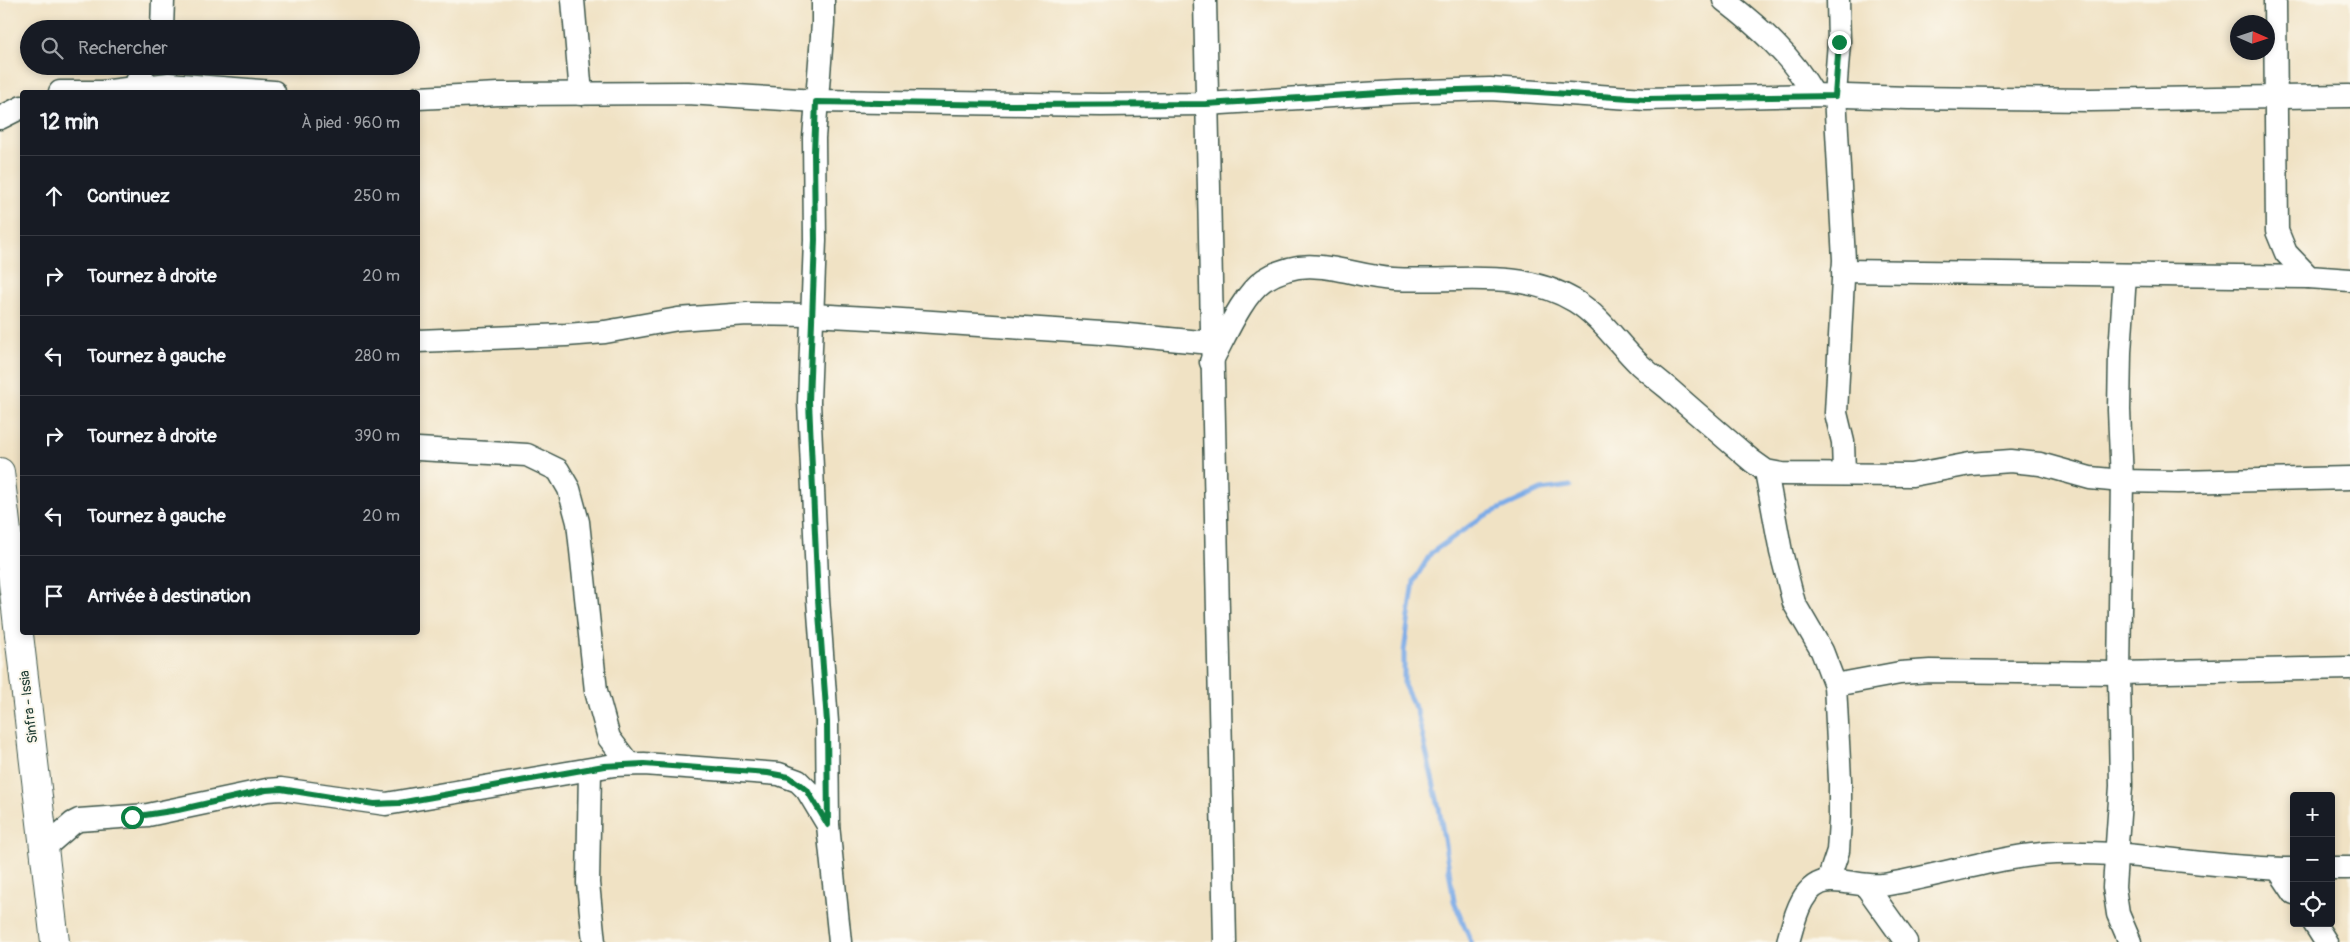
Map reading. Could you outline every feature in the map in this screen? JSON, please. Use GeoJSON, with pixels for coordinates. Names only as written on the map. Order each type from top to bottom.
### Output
{"type":"FeatureCollection","features":[{"type":"Feature","properties":{"kind":"main road","name":"Sinfra - Issia"},"geometry":{"type":"LineString","coordinates":[[0,472],[56,942]]}},
{"type":"Feature","properties":{"kind":"street"},"geometry":{"type":"LineString","coordinates":[[162,20],[163,0]]}},
{"type":"Feature","properties":{"kind":"street"},"geometry":{"type":"LineString","coordinates":[[573,0],[580,94]]}},
{"type":"Feature","properties":{"kind":"street"},"geometry":{"type":"LineString","coordinates":[[823,0],[814,145],[815,240],[809,402],[818,599],[827,722],[828,825],[840,942]]}},
{"type":"Feature","properties":{"kind":"street"},"geometry":{"type":"LineString","coordinates":[[1205,0],[1225,942]]}},
{"type":"Feature","properties":{"kind":"street"},"geometry":{"type":"LineString","coordinates":[[1724,0],[1756,24],[1824,95]]}},
{"type":"Feature","properties":{"kind":"street"},"geometry":{"type":"LineString","coordinates":[[1838,0],[1839,42],[1824,95],[1843,271],[1836,413],[1843,442],[1844,473]]}},
{"type":"Feature","properties":{"kind":"street"},"geometry":{"type":"LineString","coordinates":[[2276,0],[2277,230],[2286,253],[2309,277]]}},
{"type":"Feature","properties":{"kind":"street"},"geometry":{"type":"LineString","coordinates":[[134,88],[140,75]]}},
{"type":"Feature","properties":{"kind":"street"},"geometry":{"type":"LineString","coordinates":[[118,90],[169,84],[248,90]]}},
{"type":"Feature","properties":{"kind":"street"},"geometry":{"type":"LineString","coordinates":[[420,98],[499,94],[688,93],[816,102],[1011,105],[1206,104],[1396,92],[1490,89],[1646,99],[1824,95],[2090,100],[2350,96]]}},
{"type":"Feature","properties":{"kind":"street"},"geometry":{"type":"LineString","coordinates":[[0,118],[20,108]]}},
{"type":"Feature","properties":{"kind":"street"},"geometry":{"type":"LineString","coordinates":[[1211,352],[1249,295],[1264,280],[1291,268],[1307,266],[1330,267],[1370,277],[1393,279],[1479,277],[1512,281],[1548,290],[1573,300],[1589,311],[1641,365],[1766,471],[1782,474],[1912,475],[1970,464],[2011,461],[2040,464],[2090,478],[2122,481],[2178,482],[2350,478]]}},
{"type":"Feature","properties":{"kind":"street"},"geometry":{"type":"LineString","coordinates":[[1843,271],[2309,277],[2350,280]]}},
{"type":"Feature","properties":{"kind":"street"},"geometry":{"type":"LineString","coordinates":[[2125,275],[2120,342],[2119,410],[2122,481],[2121,786],[2115,900],[2130,942]]}},
{"type":"Feature","properties":{"kind":"street"},"geometry":{"type":"LineString","coordinates":[[420,341],[606,332],[706,316],[812,315],[1116,334],[1211,352]]}},
{"type":"Feature","properties":{"kind":"street"},"geometry":{"type":"LineString","coordinates":[[420,449],[527,455],[558,470],[569,489],[578,522],[596,691],[609,738],[629,764]]}},
{"type":"Feature","properties":{"kind":"street"},"geometry":{"type":"LineString","coordinates":[[1766,471],[1781,552],[1794,603],[1822,651],[1836,685],[1840,821],[1838,851],[1828,881]]}},
{"type":"Feature","properties":{"kind":"street"},"geometry":{"type":"LineString","coordinates":[[1836,685],[1900,673],[1930,671],[2120,673],[2350,668]]}},
{"type":"Feature","properties":{"kind":"street"},"geometry":{"type":"LineString","coordinates":[[44,848],[67,827],[79,820],[148,815],[266,790],[293,790],[386,804],[629,764],[768,773],[789,777],[807,790],[828,825]]}},
{"type":"Feature","properties":{"kind":"street"},"geometry":{"type":"LineString","coordinates":[[590,770],[588,883],[594,942]]}},
{"type":"Feature","properties":{"kind":"street"},"geometry":{"type":"LineString","coordinates":[[1788,942],[1802,901],[1814,888],[1828,881],[1866,886],[1904,882],[1981,865],[2038,856],[2055,854],[2116,854],[2286,869],[2290,882]]}},
{"type":"Feature","properties":{"kind":"street"},"geometry":{"type":"LineString","coordinates":[[2335,868],[2350,868]]}},
{"type":"Feature","properties":{"kind":"street"},"geometry":{"type":"LineString","coordinates":[[1866,886],[1906,942]]}},
{"type":"Feature","properties":{"kind":"street"},"geometry":{"type":"LineString","coordinates":[[2317,927],[2326,942]]}},
{"type":"Feature","properties":{"kind":"waterway"},"geometry":{"type":"LineString","coordinates":[[1471,942],[1454,901],[1439,808],[1417,712],[1404,685],[1404,651],[1414,581],[1431,553],[1482,517],[1541,490],[1570,486]]}},
{"type":"Feature","properties":{"kind":"route"},"geometry":{"type":"LineString","coordinates":[[132,817],[178,810],[266,790],[281,789],[374,804],[399,803],[547,778],[604,766],[644,764],[768,773],[789,777],[798,781],[807,790],[821,810],[828,825],[829,770],[827,722],[814,536],[809,402],[815,240],[814,138],[816,102],[1011,105],[1206,104],[1396,92],[1490,89],[1646,99],[1710,96],[1835,96],[1839,42]]}}]}
